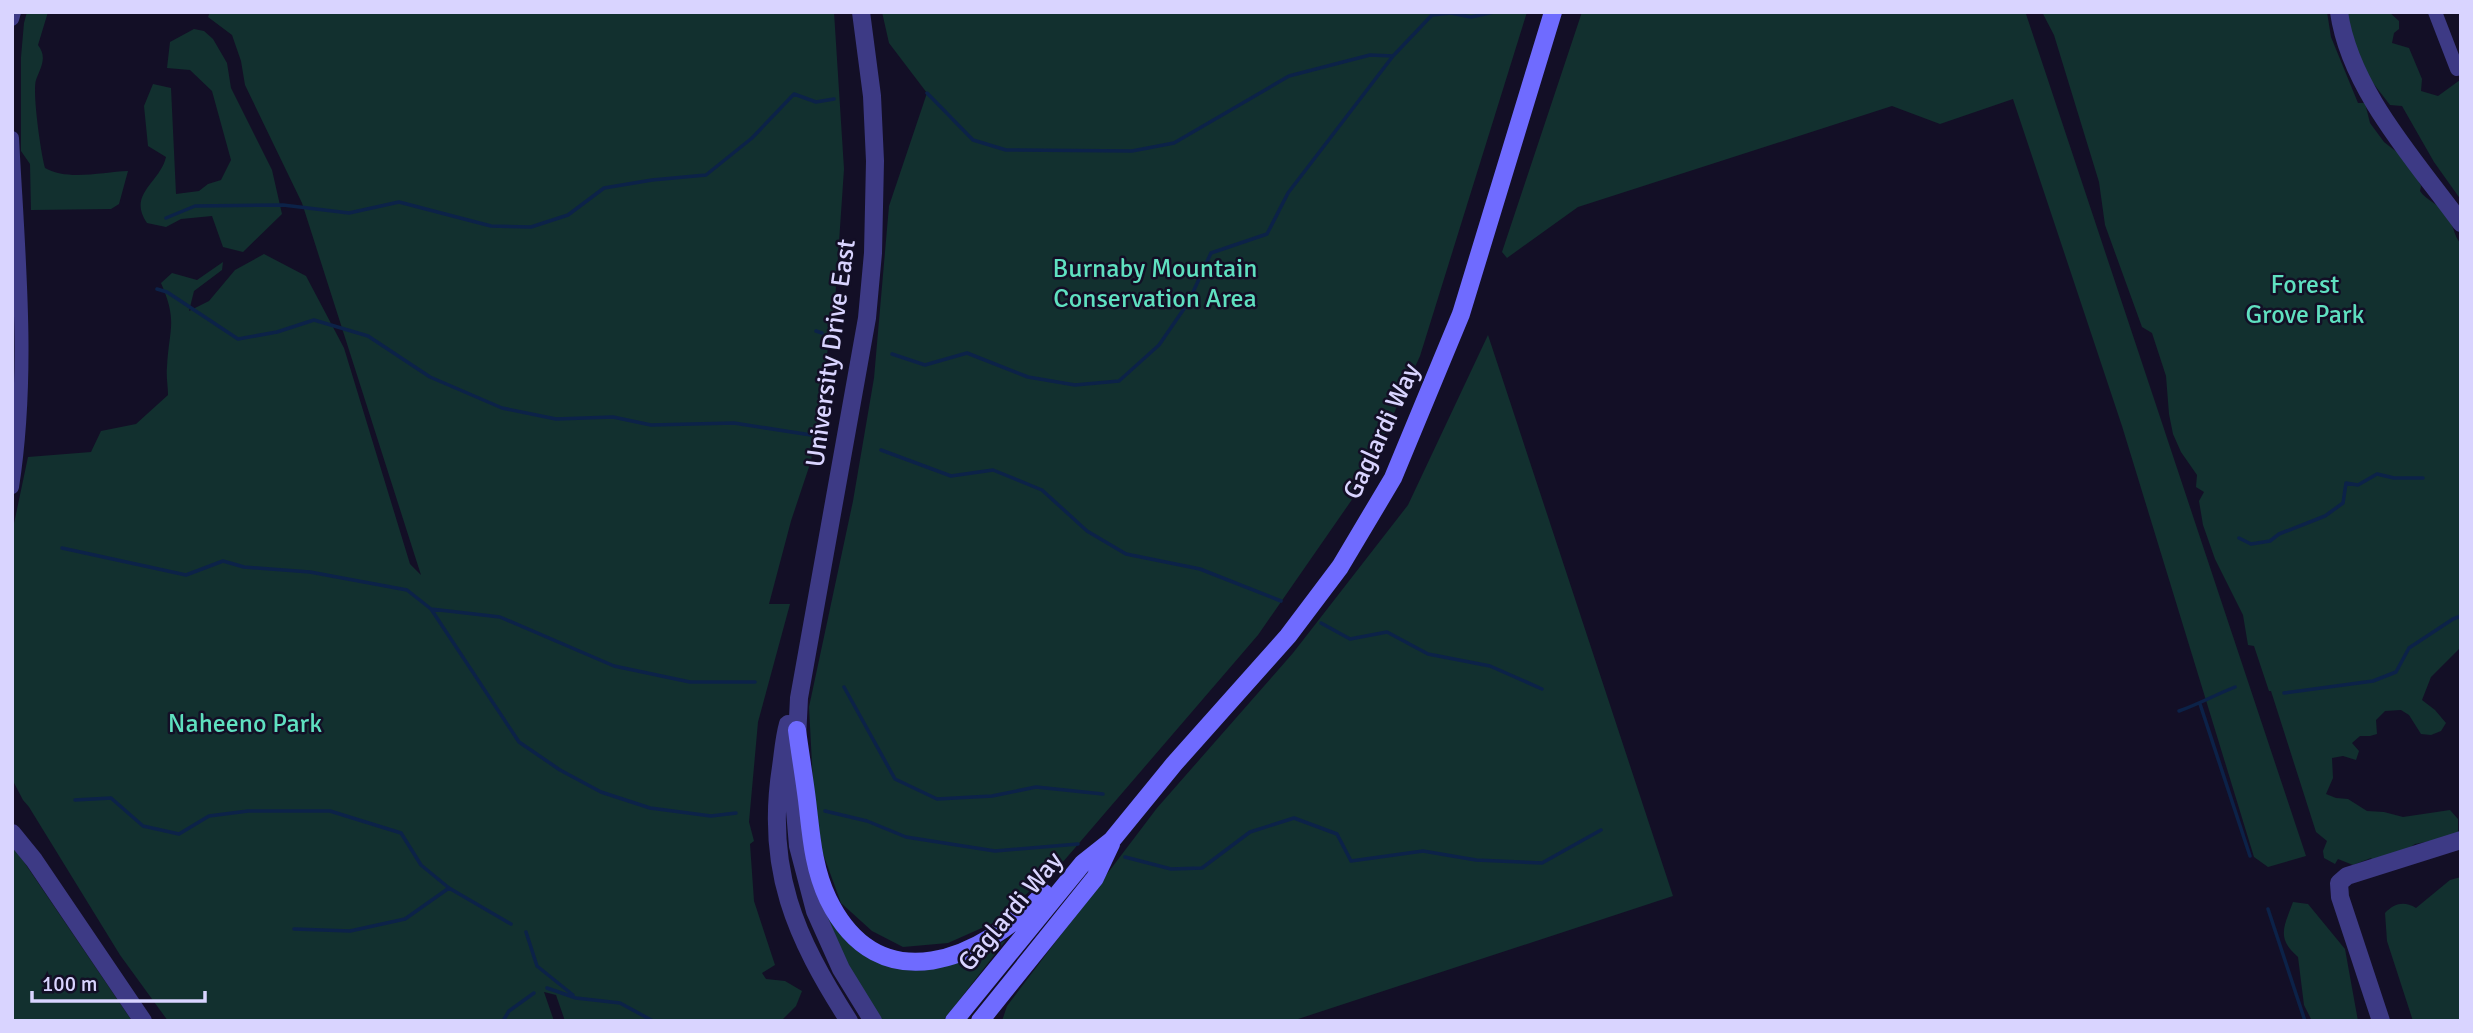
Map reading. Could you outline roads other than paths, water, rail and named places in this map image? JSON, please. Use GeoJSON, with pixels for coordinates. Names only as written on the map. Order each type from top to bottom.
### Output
{"type":"FeatureCollection","features":[{"type":"Feature","properties":{"kind":"main road","name":"Gaglardi Way"},"geometry":{"type":"LineString","coordinates":[[954,1021],[1083,863],[1112,841],[1174,764],[1288,636],[1340,567],[1393,478],[1461,314],[1553,12]]}},
{"type":"Feature","properties":{"kind":"main road"},"geometry":{"type":"LineString","coordinates":[[797,730],[812,843],[820,878],[828,900],[840,919],[855,937],[877,952],[898,960],[918,962],[939,961],[960,955],[1000,933],[1024,915],[1060,875],[1077,872]]}},
{"type":"Feature","properties":{"kind":"main road","name":"Gaglardi Way"},"geometry":{"type":"LineString","coordinates":[[980,1021],[1095,878],[1112,841]]}},
{"type":"Feature","properties":{"kind":"main road"},"geometry":{"type":"LineString","coordinates":[[988,1021],[994,1004]]}},
{"type":"Feature","properties":{"kind":"street"},"geometry":{"type":"LineString","coordinates":[[12,19],[14,12]]}},
{"type":"Feature","properties":{"kind":"street","name":"University Drive East"},"geometry":{"type":"LineString","coordinates":[[861,12],[872,96],[875,162],[873,253],[867,318],[799,698],[794,799],[798,846],[807,885],[824,936],[873,1021]]}},
{"type":"Feature","properties":{"kind":"street"},"geometry":{"type":"LineString","coordinates":[[2339,12],[2349,54],[2364,87],[2461,223]]}},
{"type":"Feature","properties":{"kind":"street"},"geometry":{"type":"LineString","coordinates":[[2435,12],[2457,69]]}},
{"type":"Feature","properties":{"kind":"street"},"geometry":{"type":"LineString","coordinates":[[12,138],[21,313],[22,413],[12,487]]}},
{"type":"Feature","properties":{"kind":"street","name":"University Drive East"},"geometry":{"type":"LineString","coordinates":[[799,698],[787,727],[778,789],[776,822],[780,867],[791,912],[806,947],[849,1021]]}},
{"type":"Feature","properties":{"kind":"street"},"geometry":{"type":"LineString","coordinates":[[12,820],[15,836],[143,1021]]}},
{"type":"Feature","properties":{"kind":"street"},"geometry":{"type":"LineString","coordinates":[[2381,1021],[2340,897],[2339,883],[2347,876],[2461,840]]}},
{"type":"Feature","properties":{"kind":"waterway"},"geometry":{"type":"LineString","coordinates":[[927,93],[973,140],[1006,150],[1132,151],[1174,143],[1289,76],[1370,55],[1393,56],[1432,15],[1451,13],[1471,17],[1494,12]]}},
{"type":"Feature","properties":{"kind":"waterway"},"geometry":{"type":"LineString","coordinates":[[892,354],[925,365],[967,353],[1028,377],[1075,385],[1119,381],[1159,345],[1188,303],[1211,253],[1267,234],[1288,193],[1393,56]]}},
{"type":"Feature","properties":{"kind":"waterway"},"geometry":{"type":"LineString","coordinates":[[166,218],[195,206],[283,205],[349,213],[399,202],[491,226],[531,227],[568,215],[604,188],[706,175],[752,138],[794,94],[816,102],[834,99]]}},
{"type":"Feature","properties":{"kind":"waterway"},"geometry":{"type":"LineString","coordinates":[[157,289],[167,292],[238,339],[277,332],[314,320],[368,336],[430,377],[502,408],[556,419],[613,417],[651,425],[734,423],[811,435]]}},
{"type":"Feature","properties":{"kind":"waterway"},"geometry":{"type":"LineString","coordinates":[[816,331],[822,333]]}},
{"type":"Feature","properties":{"kind":"waterway"},"geometry":{"type":"LineString","coordinates":[[881,450],[951,476],[993,470],[1042,490],[1087,531],[1126,554],[1200,569],[1281,601]]}},
{"type":"Feature","properties":{"kind":"waterway"},"geometry":{"type":"LineString","coordinates":[[2239,538],[2251,544],[2270,541],[2279,534],[2325,516],[2343,503],[2346,483],[2358,485],[2377,474],[2394,478],[2423,478]]}},
{"type":"Feature","properties":{"kind":"waterway"},"geometry":{"type":"LineString","coordinates":[[62,548],[186,575],[223,561],[244,567],[310,572],[407,590],[431,609],[519,742],[560,770],[601,792],[650,808],[711,816],[736,813]]}},
{"type":"Feature","properties":{"kind":"waterway"},"geometry":{"type":"LineString","coordinates":[[431,609],[500,617],[614,666],[690,682],[755,682]]}},
{"type":"Feature","properties":{"kind":"waterway"},"geometry":{"type":"LineString","coordinates":[[2284,693],[2373,681],[2396,672],[2409,648],[2461,616]]}},
{"type":"Feature","properties":{"kind":"waterway"},"geometry":{"type":"LineString","coordinates":[[1321,623],[1350,639],[1387,632],[1428,654],[1490,666],[1542,689]]}},
{"type":"Feature","properties":{"kind":"waterway"},"geometry":{"type":"LineString","coordinates":[[844,687],[895,779],[937,799],[992,796],[1036,787],[1103,794]]}},
{"type":"Feature","properties":{"kind":"waterway"},"geometry":{"type":"LineString","coordinates":[[2179,711],[2235,687]]}},
{"type":"Feature","properties":{"kind":"waterway"},"geometry":{"type":"LineString","coordinates":[[2200,704],[2250,856]]}},
{"type":"Feature","properties":{"kind":"waterway"},"geometry":{"type":"LineString","coordinates":[[75,800],[111,798],[143,826],[179,834],[209,816],[248,811],[330,811],[401,833],[421,865],[449,888],[511,924]]}},
{"type":"Feature","properties":{"kind":"waterway"},"geometry":{"type":"LineString","coordinates":[[825,811],[867,821],[906,837],[995,851],[1078,844]]}},
{"type":"Feature","properties":{"kind":"waterway"},"geometry":{"type":"LineString","coordinates":[[1125,857],[1171,869],[1202,868],[1250,832],[1294,818],[1337,834],[1351,861],[1423,851],[1476,860],[1542,863],[1601,830]]}},
{"type":"Feature","properties":{"kind":"waterway"},"geometry":{"type":"LineString","coordinates":[[294,929],[350,931],[405,919],[449,888]]}},
{"type":"Feature","properties":{"kind":"waterway"},"geometry":{"type":"LineString","coordinates":[[2268,909],[2305,1021]]}},
{"type":"Feature","properties":{"kind":"waterway"},"geometry":{"type":"LineString","coordinates":[[526,932],[537,966],[573,995]]}},
{"type":"Feature","properties":{"kind":"waterway"},"geometry":{"type":"LineString","coordinates":[[547,988],[576,998],[620,1003],[653,1021]]}},
{"type":"Feature","properties":{"kind":"waterway"},"geometry":{"type":"LineString","coordinates":[[503,1021],[509,1011],[534,993]]}},
{"type":"Feature","properties":{"kind":"park label","name":"Burnaby Mountain Conservation Area"},"geometry":{"type":"Point","coordinates":[1155,283]}},
{"type":"Feature","properties":{"kind":"park label","name":"Forest Grove Park"},"geometry":{"type":"Point","coordinates":[2305,299]}},
{"type":"Feature","properties":{"kind":"park label","name":"Naheeno Park"},"geometry":{"type":"Point","coordinates":[245,723]}}]}
